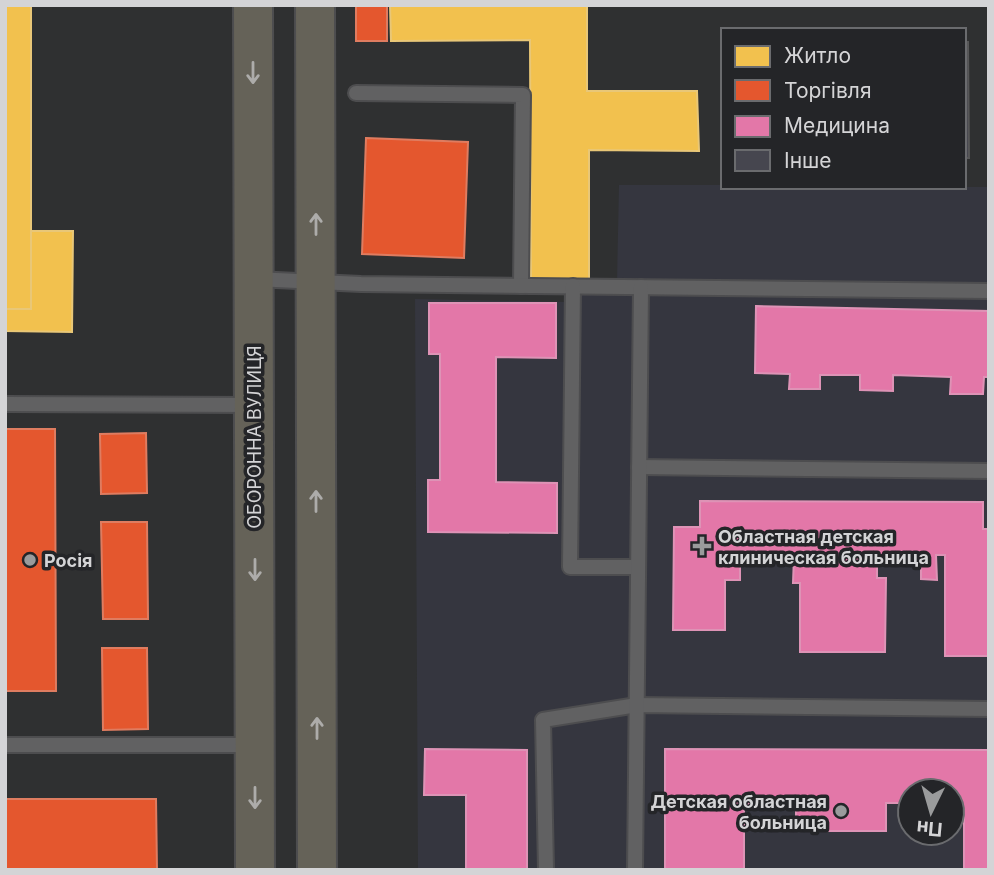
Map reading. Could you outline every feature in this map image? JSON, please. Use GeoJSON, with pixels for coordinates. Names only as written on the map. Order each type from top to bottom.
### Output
{"type":"FeatureCollection","features":[{"type":"Feature","properties":{"kind":"main road","name":"ОБОРОННА ВУЛИЦЯ"},"geometry":{"type":"LineString","coordinates":[[253,5],[255,870]]}},
{"type":"Feature","properties":{"kind":"main road"},"geometry":{"type":"LineString","coordinates":[[315,5],[317,870]]}},
{"type":"Feature","properties":{"kind":"lane"},"geometry":{"type":"LineString","coordinates":[[356,93],[523,95],[521,286]]}},
{"type":"Feature","properties":{"kind":"lane"},"geometry":{"type":"LineString","coordinates":[[253,279],[316,283],[989,291]]}},
{"type":"Feature","properties":{"kind":"lane"},"geometry":{"type":"LineString","coordinates":[[573,286],[570,566],[638,567]]}},
{"type":"Feature","properties":{"kind":"lane"},"geometry":{"type":"LineString","coordinates":[[635,870],[641,287]]}},
{"type":"Feature","properties":{"kind":"lane"},"geometry":{"type":"LineString","coordinates":[[5,404],[254,405]]}},
{"type":"Feature","properties":{"kind":"lane"},"geometry":{"type":"LineString","coordinates":[[639,467],[989,471]]}},
{"type":"Feature","properties":{"kind":"lane"},"geometry":{"type":"LineString","coordinates":[[546,870],[543,720],[637,705],[989,709]]}},
{"type":"Feature","properties":{"kind":"lane"},"geometry":{"type":"LineString","coordinates":[[5,745],[255,745]]}},
{"type":"Feature","properties":{"kind":"shaded area","name":"Областная детская клиническая больница"},"geometry":{"type":"Polygon","coordinates":[[[619,185],[721,185],[721,189],[989,187],[989,870],[418,870],[415,299],[566,302],[565,281],[617,281],[619,185]]]}},
{"type":"Feature","properties":{"kind":"building: Житло"},"geometry":{"type":"Polygon","coordinates":[[[5,5],[31,5],[31,309],[5,309],[5,5]]]}},
{"type":"Feature","properties":{"kind":"building: Житло"},"geometry":{"type":"Polygon","coordinates":[[[390,5],[587,5],[587,91],[697,91],[699,151],[589,150],[589,279],[531,279],[530,40],[391,41],[390,5]]]}},
{"type":"Feature","properties":{"kind":"building: Житло"},"geometry":{"type":"Polygon","coordinates":[[[31,231],[73,231],[72,332],[5,331],[5,309],[31,309],[31,231]]]}},
{"type":"Feature","properties":{"kind":"building: Торгівля"},"geometry":{"type":"Polygon","coordinates":[[[356,5],[387,5],[387,41],[356,41],[356,5]]]}},
{"type":"Feature","properties":{"kind":"building: Торгівля"},"geometry":{"type":"Polygon","coordinates":[[[366,138],[468,142],[464,258],[362,254],[366,138]]]}},
{"type":"Feature","properties":{"kind":"building: Торгівля","name":"Росія"},"geometry":{"type":"Polygon","coordinates":[[[5,429],[55,429],[56,691],[5,691],[5,429]]]}},
{"type":"Feature","properties":{"kind":"building: Торгівля"},"geometry":{"type":"Polygon","coordinates":[[[146,433],[147,493],[101,494],[100,434],[146,433]]]}},
{"type":"Feature","properties":{"kind":"building: Торгівля"},"geometry":{"type":"Polygon","coordinates":[[[101,522],[147,522],[148,619],[103,619],[101,522]]]}},
{"type":"Feature","properties":{"kind":"building: Торгівля"},"geometry":{"type":"Polygon","coordinates":[[[102,648],[147,648],[148,729],[103,730],[102,648]]]}},
{"type":"Feature","properties":{"kind":"building: Торгівля"},"geometry":{"type":"Polygon","coordinates":[[[5,799],[156,799],[157,870],[5,870],[5,799]]]}},
{"type":"Feature","properties":{"kind":"building: Медицина"},"geometry":{"type":"Polygon","coordinates":[[[429,303],[556,303],[556,358],[496,357],[496,482],[557,483],[557,533],[428,532],[428,480],[440,480],[440,354],[429,354],[429,303]]]}},
{"type":"Feature","properties":{"kind":"building: Медицина"},"geometry":{"type":"Polygon","coordinates":[[[756,306],[989,311],[989,377],[984,377],[983,394],[950,394],[951,377],[893,375],[893,391],[860,390],[860,375],[820,375],[820,389],[789,389],[790,374],[755,373],[756,306]]]}},
{"type":"Feature","properties":{"kind":"building: Медицина"},"geometry":{"type":"Polygon","coordinates":[[[700,501],[983,502],[983,529],[989,529],[989,656],[945,656],[945,555],[936,555],[937,580],[921,579],[921,556],[877,556],[877,578],[886,578],[885,652],[800,652],[800,583],[793,583],[794,556],[740,556],[740,580],[725,580],[725,630],[673,630],[674,527],[700,527],[700,501]]]}},
{"type":"Feature","properties":{"kind":"building: Медицина"},"geometry":{"type":"Polygon","coordinates":[[[425,749],[527,750],[527,870],[466,870],[466,795],[424,795],[425,749]]]}},
{"type":"Feature","properties":{"kind":"building: Медицина","name":"Детская областная больница"},"geometry":{"type":"Polygon","coordinates":[[[665,749],[989,750],[989,870],[964,870],[966,777],[896,777],[896,803],[886,803],[886,831],[796,831],[796,804],[744,804],[744,870],[665,870],[665,749]]]}},
{"type":"Feature","properties":{"kind":"building: Інше"},"geometry":{"type":"Polygon","coordinates":[[[966,42],[968,42],[969,158],[966,158],[966,42]]]}},
{"type":"Feature","properties":{"kind":"place","name":"Областная детская клиническая больница"},"geometry":{"type":"Point","coordinates":[702,546]}},
{"type":"Feature","properties":{"kind":"place","name":"Росія"},"geometry":{"type":"Point","coordinates":[30,560]}},
{"type":"Feature","properties":{"kind":"place","name":"Детская областная больница"},"geometry":{"type":"Point","coordinates":[841,811]}}]}
